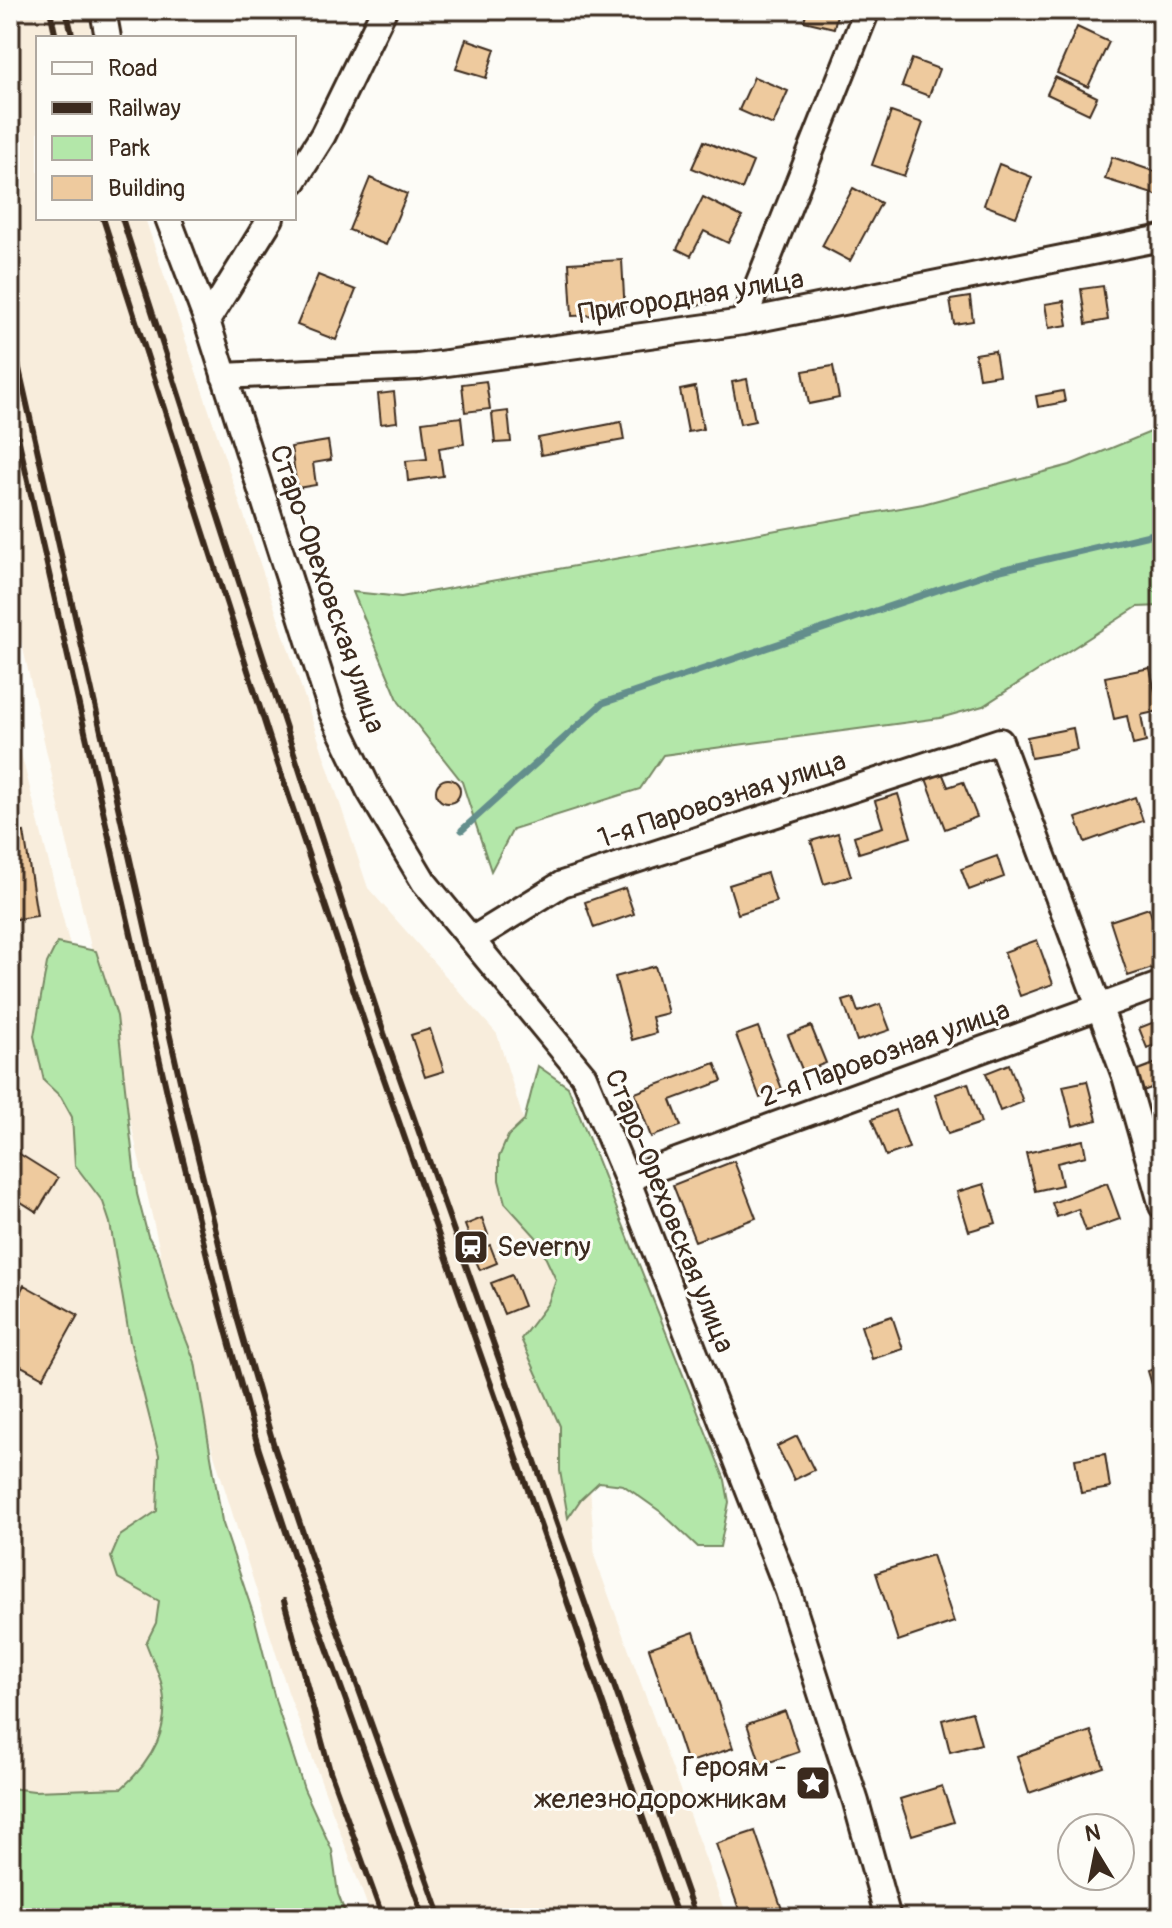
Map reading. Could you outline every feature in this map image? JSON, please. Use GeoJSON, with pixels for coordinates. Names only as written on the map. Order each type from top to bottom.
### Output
{"type":"FeatureCollection","features":[{"type":"Feature","properties":{"kind":"street"},"geometry":{"type":"LineString","coordinates":[[103,10],[108,36]]}},
{"type":"Feature","properties":{"kind":"street"},"geometry":{"type":"LineString","coordinates":[[296,178],[323,135],[384,10]]}},
{"type":"Feature","properties":{"kind":"street"},"geometry":{"type":"LineString","coordinates":[[743,322],[867,10]]}},
{"type":"Feature","properties":{"kind":"street","name":"Старо-Ореховская улица"},"geometry":{"type":"LineString","coordinates":[[169,220],[207,321],[332,713],[369,790],[424,882],[584,1076],[788,1591],[856,1802],[888,1918]]}},
{"type":"Feature","properties":{"kind":"street"},"geometry":{"type":"LineString","coordinates":[[207,321],[270,220]]}},
{"type":"Feature","properties":{"kind":"street","name":"Пригородная улица"},"geometry":{"type":"LineString","coordinates":[[224,376],[418,367],[743,322],[1162,238]]}},
{"type":"Feature","properties":{"kind":"street","name":"1-я Паровозная улица"},"geometry":{"type":"LineString","coordinates":[[473,939],[562,884],[1000,741],[1099,1008]]}},
{"type":"Feature","properties":{"kind":"street","name":"2-я Паровозная улица"},"geometry":{"type":"LineString","coordinates":[[627,1179],[1162,984]]}},
{"type":"Feature","properties":{"kind":"street"},"geometry":{"type":"LineString","coordinates":[[1099,1008],[1125,1076],[1162,1206]]}},
{"type":"Feature","properties":{"kind":"shaded area"},"geometry":{"type":"Polygon","coordinates":[[[10,10],[87,10],[92,36],[36,36],[36,220],[146,220],[368,888],[497,1034],[576,1291],[595,1558],[727,1918],[372,1918],[288,1692],[185,1361],[10,591],[10,10]]]}},
{"type":"Feature","properties":{"kind":"shaded area"},"geometry":{"type":"Polygon","coordinates":[[[10,710],[303,1861],[322,1918],[10,1918],[10,710]]]}},
{"type":"Feature","properties":{"kind":"green space"},"geometry":{"type":"Polygon","coordinates":[[[1162,430],[1162,606],[1137,607],[983,706],[940,718],[663,755],[640,789],[513,829],[491,871],[462,782],[399,702],[353,592],[401,597],[923,504],[1070,465],[1162,430]]]}},
{"type":"Feature","properties":{"kind":"green space"},"geometry":{"type":"Polygon","coordinates":[[[57,943],[96,951],[117,1016],[137,1194],[148,1236],[159,1255],[170,1299],[195,1362],[222,1521],[254,1616],[276,1703],[304,1789],[332,1850],[338,1894],[347,1918],[10,1918],[10,1788],[34,1791],[122,1788],[151,1754],[164,1716],[162,1686],[146,1643],[156,1623],[159,1601],[118,1578],[111,1557],[120,1536],[157,1511],[159,1455],[130,1341],[110,1223],[103,1202],[75,1165],[72,1117],[61,1097],[44,1081],[34,1036],[47,963],[57,943]]]}},
{"type":"Feature","properties":{"kind":"green space"},"geometry":{"type":"Polygon","coordinates":[[[538,1066],[568,1087],[725,1480],[729,1502],[720,1547],[698,1547],[661,1512],[623,1485],[599,1482],[581,1499],[568,1518],[560,1471],[560,1426],[521,1339],[548,1303],[556,1280],[536,1237],[505,1203],[499,1180],[499,1157],[508,1136],[524,1121],[538,1066]]]}},
{"type":"Feature","properties":{"kind":"building"},"geometry":{"type":"Polygon","coordinates":[[[807,10],[838,10],[834,28],[804,21],[807,10]]]}},
{"type":"Feature","properties":{"kind":"building"},"geometry":{"type":"Polygon","coordinates":[[[1077,27],[1109,42],[1088,87],[1057,73],[1077,27]]]}},
{"type":"Feature","properties":{"kind":"building"},"geometry":{"type":"Polygon","coordinates":[[[466,39],[495,49],[486,78],[456,69],[466,39]]]}},
{"type":"Feature","properties":{"kind":"building"},"geometry":{"type":"Polygon","coordinates":[[[912,59],[939,69],[929,96],[902,86],[912,59]]]}},
{"type":"Feature","properties":{"kind":"building"},"geometry":{"type":"Polygon","coordinates":[[[1162,66],[1162,97],[1151,92],[1162,66]]]}},
{"type":"Feature","properties":{"kind":"building"},"geometry":{"type":"Polygon","coordinates":[[[754,77],[788,91],[773,125],[739,110],[754,77]]]}},
{"type":"Feature","properties":{"kind":"building"},"geometry":{"type":"Polygon","coordinates":[[[1055,77],[1097,97],[1089,114],[1047,94],[1055,77]]]}},
{"type":"Feature","properties":{"kind":"building"},"geometry":{"type":"Polygon","coordinates":[[[891,112],[923,123],[904,176],[872,165],[891,112]]]}},
{"type":"Feature","properties":{"kind":"building"},"geometry":{"type":"Polygon","coordinates":[[[704,141],[753,162],[742,189],[692,168],[704,141]]]}},
{"type":"Feature","properties":{"kind":"building"},"geometry":{"type":"Polygon","coordinates":[[[1112,157],[1162,174],[1162,197],[1105,179],[1112,157]]]}},
{"type":"Feature","properties":{"kind":"building"},"geometry":{"type":"Polygon","coordinates":[[[999,164],[1032,177],[1016,217],[984,205],[999,164]]]}},
{"type":"Feature","properties":{"kind":"building"},"geometry":{"type":"Polygon","coordinates":[[[370,178],[407,194],[386,245],[349,230],[370,178]]]}},
{"type":"Feature","properties":{"kind":"building"},"geometry":{"type":"Polygon","coordinates":[[[853,188],[881,203],[850,261],[822,246],[853,188]]]}},
{"type":"Feature","properties":{"kind":"building"},"geometry":{"type":"Polygon","coordinates":[[[703,197],[742,217],[728,243],[704,231],[691,256],[677,249],[703,197]]]}},
{"type":"Feature","properties":{"kind":"building"},"geometry":{"type":"Polygon","coordinates":[[[622,260],[625,314],[572,316],[569,263],[622,260]]]}},
{"type":"Feature","properties":{"kind":"building"},"geometry":{"type":"Polygon","coordinates":[[[318,275],[356,290],[336,340],[297,325],[318,275]]]}},
{"type":"Feature","properties":{"kind":"building"},"geometry":{"type":"Polygon","coordinates":[[[1103,286],[1108,320],[1086,324],[1081,289],[1103,286]]]}},
{"type":"Feature","properties":{"kind":"building"},"geometry":{"type":"Polygon","coordinates":[[[706,292],[708,304],[682,307],[680,296],[706,292]]]}},
{"type":"Feature","properties":{"kind":"building"},"geometry":{"type":"Polygon","coordinates":[[[970,297],[973,321],[954,324],[950,300],[970,297]]]}},
{"type":"Feature","properties":{"kind":"building"},"geometry":{"type":"Polygon","coordinates":[[[1064,301],[1068,325],[1049,328],[1045,304],[1064,301]]]}},
{"type":"Feature","properties":{"kind":"building"},"geometry":{"type":"Polygon","coordinates":[[[995,351],[999,375],[979,378],[975,354],[995,351]]]}},
{"type":"Feature","properties":{"kind":"building"},"geometry":{"type":"Polygon","coordinates":[[[833,366],[839,398],[809,404],[803,371],[833,366]]]}},
{"type":"Feature","properties":{"kind":"building"},"geometry":{"type":"Polygon","coordinates":[[[747,379],[755,421],[740,424],[732,382],[747,379]]]}},
{"type":"Feature","properties":{"kind":"building"},"geometry":{"type":"Polygon","coordinates":[[[486,381],[490,409],[465,412],[462,384],[486,381]]]}},
{"type":"Feature","properties":{"kind":"building"},"geometry":{"type":"Polygon","coordinates":[[[695,387],[703,429],[688,432],[680,390],[695,387]]]}},
{"type":"Feature","properties":{"kind":"building"},"geometry":{"type":"Polygon","coordinates":[[[1063,391],[1065,402],[1038,407],[1036,396],[1063,391]]]}},
{"type":"Feature","properties":{"kind":"building"},"geometry":{"type":"Polygon","coordinates":[[[394,392],[397,422],[381,424],[378,394],[394,392]]]}},
{"type":"Feature","properties":{"kind":"building"},"geometry":{"type":"Polygon","coordinates":[[[508,411],[511,442],[495,443],[492,413],[508,411]]]}},
{"type":"Feature","properties":{"kind":"building"},"geometry":{"type":"Polygon","coordinates":[[[461,417],[464,444],[439,448],[443,476],[408,481],[406,461],[427,459],[422,422],[461,417]]]}},
{"type":"Feature","properties":{"kind":"building"},"geometry":{"type":"Polygon","coordinates":[[[621,422],[624,440],[541,455],[538,438],[621,422]]]}},
{"type":"Feature","properties":{"kind":"building"},"geometry":{"type":"Polygon","coordinates":[[[328,441],[331,460],[313,463],[316,485],[297,488],[291,447],[328,441]]]}},
{"type":"Feature","properties":{"kind":"building"},"geometry":{"type":"Polygon","coordinates":[[[1150,668],[1159,711],[1141,715],[1146,742],[1133,745],[1127,716],[1114,719],[1105,677],[1150,668]]]}},
{"type":"Feature","properties":{"kind":"building"},"geometry":{"type":"Polygon","coordinates":[[[1073,728],[1077,750],[1031,758],[1027,737],[1073,728]]]}},
{"type":"Feature","properties":{"kind":"building"},"geometry":{"type":"Polygon","coordinates":[[[941,770],[948,787],[963,782],[977,817],[945,829],[925,776],[941,770]]]}},
{"type":"Feature","properties":{"kind":"building"},"geometry":{"type":"Polygon","coordinates":[[[448,779],[457,782],[460,791],[457,800],[448,803],[439,800],[436,791],[439,782],[448,779]]]}},
{"type":"Feature","properties":{"kind":"building"},"geometry":{"type":"Polygon","coordinates":[[[898,794],[911,837],[859,853],[854,836],[883,827],[875,801],[898,794]]]}},
{"type":"Feature","properties":{"kind":"building"},"geometry":{"type":"Polygon","coordinates":[[[1135,797],[1143,821],[1085,842],[1076,818],[1135,797]]]}},
{"type":"Feature","properties":{"kind":"building"},"geometry":{"type":"Polygon","coordinates":[[[24,832],[37,916],[10,920],[10,834],[24,832]]]}},
{"type":"Feature","properties":{"kind":"building"},"geometry":{"type":"Polygon","coordinates":[[[838,833],[851,876],[824,884],[811,841],[838,833]]]}},
{"type":"Feature","properties":{"kind":"building"},"geometry":{"type":"Polygon","coordinates":[[[997,856],[1004,877],[969,890],[961,869],[997,856]]]}},
{"type":"Feature","properties":{"kind":"building"},"geometry":{"type":"Polygon","coordinates":[[[767,873],[776,902],[738,914],[729,885],[767,873]]]}},
{"type":"Feature","properties":{"kind":"building"},"geometry":{"type":"Polygon","coordinates":[[[625,888],[634,914],[594,928],[585,902],[625,888]]]}},
{"type":"Feature","properties":{"kind":"building"},"geometry":{"type":"Polygon","coordinates":[[[1149,908],[1157,933],[1162,932],[1162,965],[1128,976],[1110,921],[1149,908]]]}},
{"type":"Feature","properties":{"kind":"building"},"geometry":{"type":"Polygon","coordinates":[[[1037,940],[1053,984],[1020,996],[1004,952],[1037,940]]]}},
{"type":"Feature","properties":{"kind":"building"},"geometry":{"type":"Polygon","coordinates":[[[655,966],[668,1013],[652,1017],[656,1033],[632,1040],[615,977],[655,966]]]}},
{"type":"Feature","properties":{"kind":"building"},"geometry":{"type":"Polygon","coordinates":[[[853,998],[858,1012],[880,1004],[890,1030],[857,1041],[843,1001],[853,998]]]}},
{"type":"Feature","properties":{"kind":"building"},"geometry":{"type":"Polygon","coordinates":[[[1162,1019],[1162,1042],[1147,1048],[1139,1028],[1162,1019]]]}},
{"type":"Feature","properties":{"kind":"building"},"geometry":{"type":"Polygon","coordinates":[[[811,1026],[826,1063],[803,1072],[788,1035],[811,1026]]]}},
{"type":"Feature","properties":{"kind":"building"},"geometry":{"type":"Polygon","coordinates":[[[758,1027],[782,1089],[760,1098],[736,1035],[758,1027]]]}},
{"type":"Feature","properties":{"kind":"building"},"geometry":{"type":"Polygon","coordinates":[[[430,1029],[444,1071],[425,1077],[411,1035],[430,1029]]]}},
{"type":"Feature","properties":{"kind":"building"},"geometry":{"type":"Polygon","coordinates":[[[1162,1061],[1162,1084],[1143,1091],[1135,1071],[1162,1061]]]}},
{"type":"Feature","properties":{"kind":"building"},"geometry":{"type":"Polygon","coordinates":[[[715,1063],[722,1081],[671,1100],[681,1126],[651,1137],[635,1093],[715,1063]]]}},
{"type":"Feature","properties":{"kind":"building"},"geometry":{"type":"Polygon","coordinates":[[[1009,1064],[1023,1102],[1000,1111],[986,1073],[1009,1064]]]}},
{"type":"Feature","properties":{"kind":"building"},"geometry":{"type":"Polygon","coordinates":[[[1087,1081],[1097,1120],[1073,1126],[1063,1086],[1087,1081]]]}},
{"type":"Feature","properties":{"kind":"building"},"geometry":{"type":"Polygon","coordinates":[[[968,1083],[981,1123],[948,1134],[935,1094],[968,1083]]]}},
{"type":"Feature","properties":{"kind":"building"},"geometry":{"type":"Polygon","coordinates":[[[1162,1105],[1162,1128],[1159,1129],[1151,1109],[1162,1105]]]}},
{"type":"Feature","properties":{"kind":"building"},"geometry":{"type":"Polygon","coordinates":[[[895,1110],[909,1148],[886,1156],[872,1119],[895,1110]]]}},
{"type":"Feature","properties":{"kind":"building"},"geometry":{"type":"Polygon","coordinates":[[[1083,1140],[1086,1156],[1057,1163],[1062,1185],[1035,1191],[1026,1153],[1083,1140]]]}},
{"type":"Feature","properties":{"kind":"building"},"geometry":{"type":"Polygon","coordinates":[[[10,1148],[58,1178],[37,1212],[10,1195],[10,1148]]]}},
{"type":"Feature","properties":{"kind":"building"},"geometry":{"type":"Polygon","coordinates":[[[734,1161],[756,1218],[695,1241],[673,1185],[734,1161]]]}},
{"type":"Feature","properties":{"kind":"building"},"geometry":{"type":"Polygon","coordinates":[[[1107,1183],[1120,1219],[1086,1231],[1078,1209],[1057,1217],[1052,1203],[1107,1183]]]}},
{"type":"Feature","properties":{"kind":"building"},"geometry":{"type":"Polygon","coordinates":[[[984,1184],[996,1223],[969,1231],[957,1192],[984,1184]]]}},
{"type":"Feature","properties":{"kind":"building"},"geometry":{"type":"Polygon","coordinates":[[[482,1218],[488,1235],[471,1241],[465,1225],[482,1218]]]}},
{"type":"Feature","properties":{"kind":"building"},"geometry":{"type":"Polygon","coordinates":[[[490,1245],[497,1263],[480,1270],[472,1252],[490,1245]]]}},
{"type":"Feature","properties":{"kind":"building"},"geometry":{"type":"Polygon","coordinates":[[[512,1275],[524,1306],[504,1314],[491,1283],[512,1275]]]}},
{"type":"Feature","properties":{"kind":"building"},"geometry":{"type":"Polygon","coordinates":[[[24,1285],[78,1315],[43,1378],[10,1360],[10,1311],[24,1285]]]}},
{"type":"Feature","properties":{"kind":"building"},"geometry":{"type":"Polygon","coordinates":[[[892,1316],[903,1349],[872,1359],[861,1326],[892,1316]]]}},
{"type":"Feature","properties":{"kind":"building"},"geometry":{"type":"Polygon","coordinates":[[[1162,1366],[1162,1385],[1153,1388],[1148,1371],[1162,1366]]]}},
{"type":"Feature","properties":{"kind":"building"},"geometry":{"type":"Polygon","coordinates":[[[797,1436],[814,1470],[794,1480],[777,1446],[797,1436]]]}},
{"type":"Feature","properties":{"kind":"building"},"geometry":{"type":"Polygon","coordinates":[[[1105,1454],[1110,1488],[1081,1493],[1075,1459],[1105,1454]]]}},
{"type":"Feature","properties":{"kind":"building"},"geometry":{"type":"Polygon","coordinates":[[[932,1555],[954,1622],[898,1641],[876,1573],[932,1555]]]}},
{"type":"Feature","properties":{"kind":"building"},"geometry":{"type":"Polygon","coordinates":[[[694,1632],[733,1748],[687,1763],[649,1648],[694,1632]]]}},
{"type":"Feature","properties":{"kind":"building"},"geometry":{"type":"Polygon","coordinates":[[[785,1711],[799,1752],[761,1765],[747,1724],[785,1711]]]}},
{"type":"Feature","properties":{"kind":"building"},"geometry":{"type":"Polygon","coordinates":[[[972,1712],[981,1744],[950,1752],[942,1720],[972,1712]]]}},
{"type":"Feature","properties":{"kind":"building"},"geometry":{"type":"Polygon","coordinates":[[[1162,1714],[1162,1735],[1158,1737],[1152,1717],[1162,1714]]]}},
{"type":"Feature","properties":{"kind":"building"},"geometry":{"type":"Polygon","coordinates":[[[1091,1731],[1104,1767],[1029,1793],[1017,1756],[1091,1731]]]}},
{"type":"Feature","properties":{"kind":"building"},"geometry":{"type":"Polygon","coordinates":[[[942,1786],[954,1822],[912,1835],[900,1799],[942,1786]]]}},
{"type":"Feature","properties":{"kind":"building"},"geometry":{"type":"Polygon","coordinates":[[[755,1831],[785,1918],[742,1918],[716,1844],[755,1831]]]}},
{"type":"Feature","properties":{"kind":"waterway"},"geometry":{"type":"LineString","coordinates":[[462,830],[603,703],[988,573],[1162,532]]}},
{"type":"Feature","properties":{"kind":"railway"},"geometry":{"type":"LineString","coordinates":[[50,10],[56,36]]}},
{"type":"Feature","properties":{"kind":"railway"},"geometry":{"type":"LineString","coordinates":[[66,10],[72,36]]}},
{"type":"Feature","properties":{"kind":"railway"},"geometry":{"type":"LineString","coordinates":[[104,220],[277,761],[370,1039],[678,1918]]}},
{"type":"Feature","properties":{"kind":"railway"},"geometry":{"type":"LineString","coordinates":[[123,220],[384,1033],[696,1918]]}},
{"type":"Feature","properties":{"kind":"railway"},"geometry":{"type":"LineString","coordinates":[[10,329],[188,1116],[236,1314],[274,1446],[309,1551],[441,1918]]}},
{"type":"Feature","properties":{"kind":"railway"},"geometry":{"type":"LineString","coordinates":[[10,402],[174,1123],[222,1316],[259,1450],[294,1556],[424,1918]]}},
{"type":"Feature","properties":{"kind":"railway"},"geometry":{"type":"LineString","coordinates":[[284,1601],[330,1771],[383,1918]]}},
{"type":"Feature","properties":{"kind":"place","name":"Severny"},"geometry":{"type":"Point","coordinates":[471,1247]}},
{"type":"Feature","properties":{"kind":"place","name":"Героям - железнодорожникам"},"geometry":{"type":"Point","coordinates":[813,1783]}}]}
